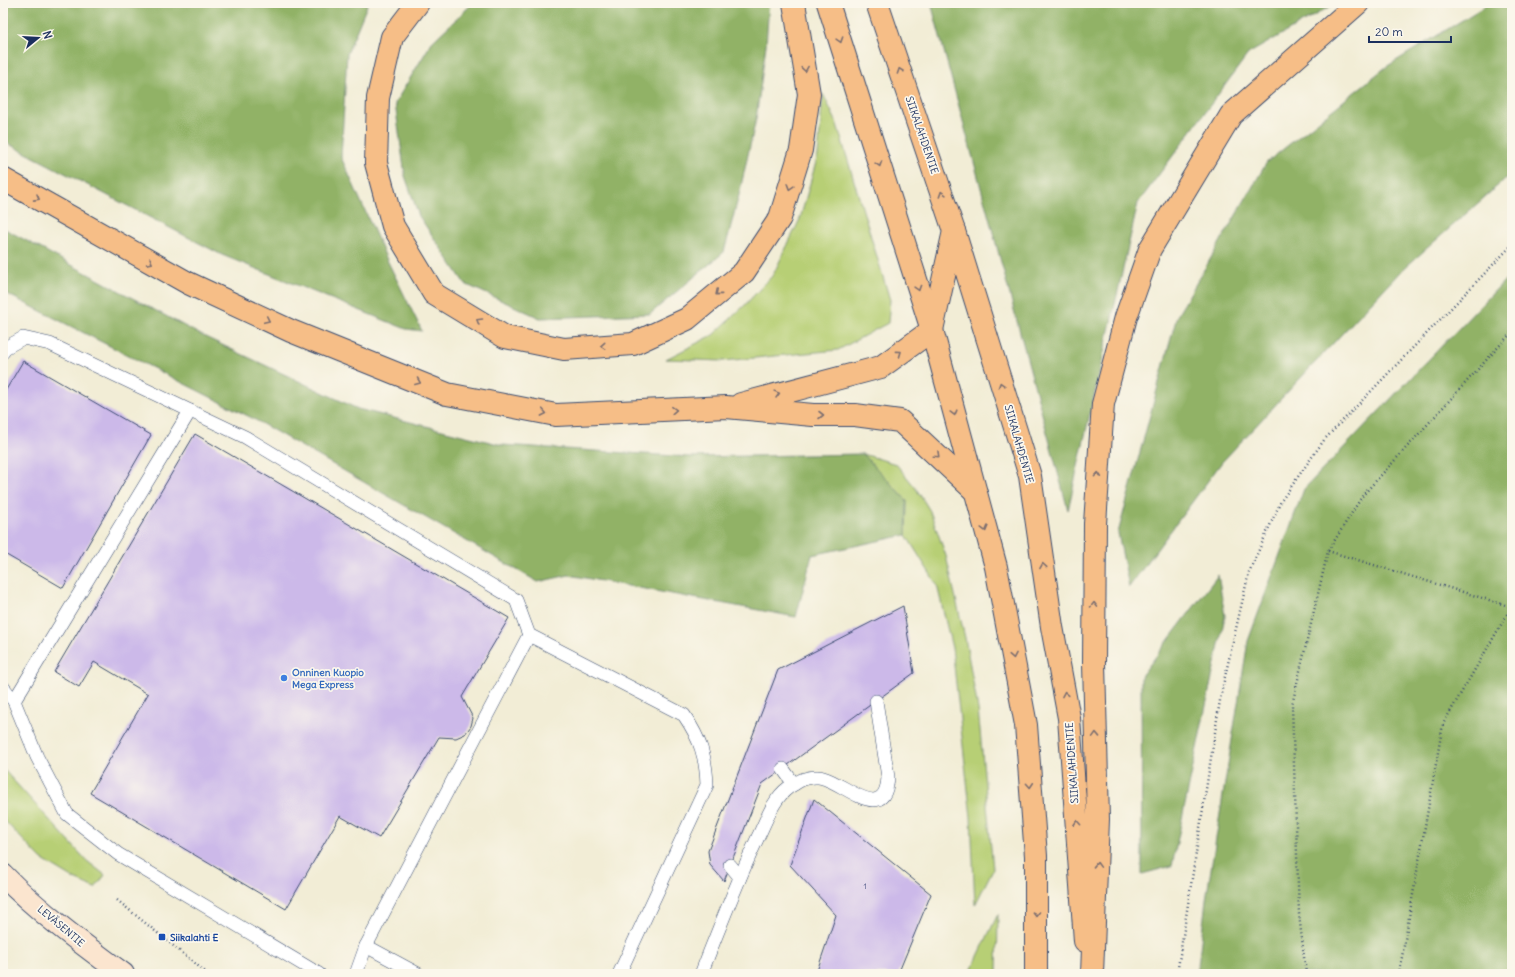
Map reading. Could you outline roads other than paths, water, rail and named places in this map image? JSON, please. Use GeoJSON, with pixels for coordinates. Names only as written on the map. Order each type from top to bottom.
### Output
{"type":"FeatureCollection","features":[{"type":"Feature","properties":{"kind":"main road"},"geometry":{"type":"LineString","coordinates":[[418,3],[392,37],[378,98],[376,163],[393,226],[434,294],[505,337],[564,349],[633,344],[688,319],[744,272],[780,218],[801,150],[809,94],[794,3]]}},
{"type":"Feature","properties":{"kind":"main road"},"geometry":{"type":"LineString","coordinates":[[828,3],[932,330],[996,567],[1026,725],[1036,856],[1036,974]]}},
{"type":"Feature","properties":{"kind":"main road","name":"SIIKALAHDENTIE"},"geometry":{"type":"LineString","coordinates":[[877,3],[954,231],[1030,476],[1052,627],[1069,718],[1087,974]]}},
{"type":"Feature","properties":{"kind":"main road"},"geometry":{"type":"LineString","coordinates":[[1092,974],[1098,819],[1094,663],[1095,524],[1103,404],[1126,317],[1150,249],[1231,115],[1358,3]]}},
{"type":"Feature","properties":{"kind":"main road"},"geometry":{"type":"LineString","coordinates":[[3,179],[188,283],[291,331],[447,394],[556,415],[726,407],[813,415],[855,415],[900,421],[975,492]]}},
{"type":"Feature","properties":{"kind":"main road"},"geometry":{"type":"LineString","coordinates":[[726,407],[881,366],[932,330],[954,231]]}},
{"type":"Feature","properties":{"kind":"main road","name":"LEVÄSENTIE"},"geometry":{"type":"LineString","coordinates":[[3,875],[17,889],[83,945],[123,974]]}},
{"type":"Feature","properties":{"kind":"lane"},"geometry":{"type":"LineString","coordinates":[[3,352],[5,348],[23,338],[50,344],[245,437],[516,600],[529,635],[684,715],[697,735],[706,763],[707,785],[620,974]]}},
{"type":"Feature","properties":{"kind":"lane"},"geometry":{"type":"LineString","coordinates":[[14,701],[190,411]]}},
{"type":"Feature","properties":{"kind":"lane"},"geometry":{"type":"LineString","coordinates":[[356,974],[366,946],[529,635]]}},
{"type":"Feature","properties":{"kind":"lane"},"geometry":{"type":"LineString","coordinates":[[3,687],[14,701],[37,757],[67,814],[118,854],[319,974]]}},
{"type":"Feature","properties":{"kind":"lane"},"geometry":{"type":"LineString","coordinates":[[701,974],[740,877],[771,810],[783,791],[805,777],[820,777],[867,800],[876,800],[883,796],[887,789],[888,777],[876,701]]}},
{"type":"Feature","properties":{"kind":"lane"},"geometry":{"type":"LineString","coordinates":[[782,769],[794,784]]}},
{"type":"Feature","properties":{"kind":"lane"},"geometry":{"type":"LineString","coordinates":[[730,865],[740,877]]}},
{"type":"Feature","properties":{"kind":"lane"},"geometry":{"type":"LineString","coordinates":[[366,946],[418,974]]}},
{"type":"Feature","properties":{"kind":"place","name":"Onninen Kuopio Mega Express"},"geometry":{"type":"Point","coordinates":[284,678]}},
{"type":"Feature","properties":{"kind":"place","name":"Siikalahti E"},"geometry":{"type":"Point","coordinates":[162,937]}}]}
